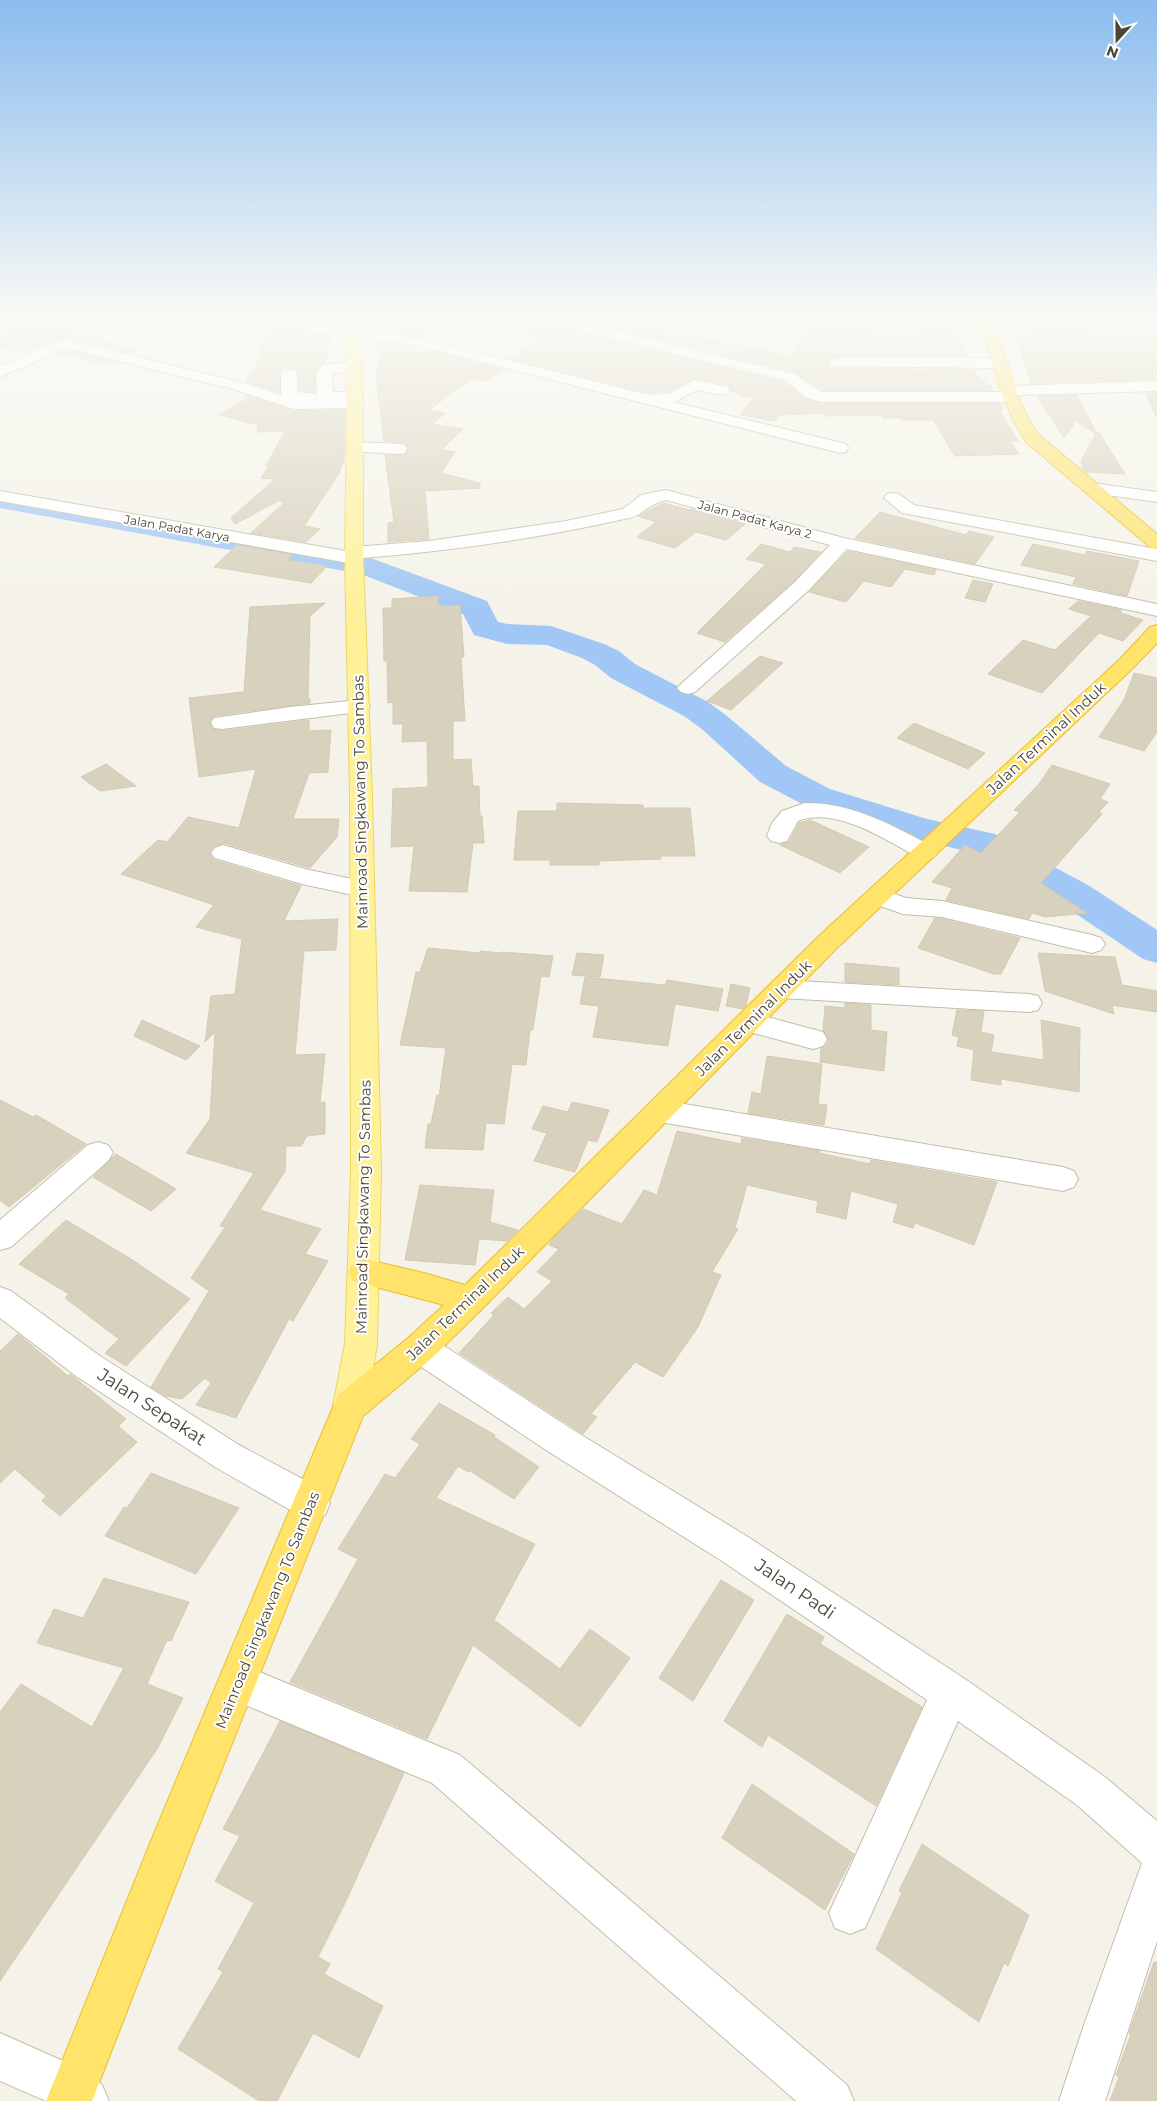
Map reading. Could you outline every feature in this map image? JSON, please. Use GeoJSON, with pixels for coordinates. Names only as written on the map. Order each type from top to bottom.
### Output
{"type":"FeatureCollection","features":[{"type":"Feature","properties":{"kind":"highway"},"geometry":{"type":"LineString","coordinates":[[1019,415],[1032,438],[1157,543]]}},
{"type":"Feature","properties":{"kind":"highway","name":"Jalan Terminal Induk"},"geometry":{"type":"LineString","coordinates":[[350,1406],[420,1348],[471,1300],[828,942],[1126,664],[1157,631]]}},
{"type":"Feature","properties":{"kind":"highway"},"geometry":{"type":"LineString","coordinates":[[364,1272],[424,1286],[471,1300]]}},
{"type":"Feature","properties":{"kind":"highway","name":"Mainroad Singkawang To Sambas"},"geometry":{"type":"LineString","coordinates":[[76,2097],[176,1831],[350,1406]]}},
{"type":"Feature","properties":{"kind":"main road","name":"Mainroad Singkawang To Sambas"},"geometry":{"type":"LineString","coordinates":[[350,1406],[361,1344],[366,1172],[362,889],[354,560],[354,415]]}},
{"type":"Feature","properties":{"kind":"street"},"geometry":{"type":"LineString","coordinates":[[707,415],[840,448]]}},
{"type":"Feature","properties":{"kind":"street"},"geometry":{"type":"LineString","coordinates":[[355,447],[399,449]]}},
{"type":"Feature","properties":{"kind":"street"},"geometry":{"type":"LineString","coordinates":[[1096,492],[1153,500]]}},
{"type":"Feature","properties":{"kind":"street","name":"Jalan Padat Karya 2"},"geometry":{"type":"LineString","coordinates":[[354,560],[566,526],[629,513],[647,499],[666,495],[752,520],[843,543],[1157,610]]}},
{"type":"Feature","properties":{"kind":"street","name":"Jalan Padat Karya"},"geometry":{"type":"LineString","coordinates":[[0,496],[354,560]]}},
{"type":"Feature","properties":{"kind":"street"},"geometry":{"type":"LineString","coordinates":[[893,498],[902,506],[915,511],[1056,535],[1157,555]]}},
{"type":"Feature","properties":{"kind":"street"},"geometry":{"type":"LineString","coordinates":[[688,688],[802,586],[843,543]]}},
{"type":"Feature","properties":{"kind":"street"},"geometry":{"type":"LineString","coordinates":[[222,723],[358,706]]}},
{"type":"Feature","properties":{"kind":"street"},"geometry":{"type":"LineString","coordinates":[[779,836],[782,824],[789,816],[803,811],[819,810],[854,818],[934,844]]}},
{"type":"Feature","properties":{"kind":"street"},"geometry":{"type":"LineString","coordinates":[[223,854],[302,876],[362,889]]}},
{"type":"Feature","properties":{"kind":"street"},"geometry":{"type":"LineString","coordinates":[[878,896],[904,906],[942,909],[1092,944]]}},
{"type":"Feature","properties":{"kind":"street"},"geometry":{"type":"LineString","coordinates":[[781,990],[1029,1003]]}},
{"type":"Feature","properties":{"kind":"street"},"geometry":{"type":"LineString","coordinates":[[749,1022],[813,1040]]}},
{"type":"Feature","properties":{"kind":"street"},"geometry":{"type":"LineString","coordinates":[[660,1111],[1063,1179]]}},
{"type":"Feature","properties":{"kind":"street"},"geometry":{"type":"LineString","coordinates":[[0,1238],[98,1153]]}},
{"type":"Feature","properties":{"kind":"street","name":"Jalan Sepakat"},"geometry":{"type":"LineString","coordinates":[[0,1300],[96,1372],[227,1456],[312,1502]]}},
{"type":"Feature","properties":{"kind":"street","name":"Jalan Padi"},"geometry":{"type":"LineString","coordinates":[[420,1348],[558,1439],[735,1548],[951,1692],[1091,1791],[1157,1848]]}},
{"type":"Feature","properties":{"kind":"street"},"geometry":{"type":"LineString","coordinates":[[238,1682],[446,1769],[831,2101]]}},
{"type":"Feature","properties":{"kind":"street"},"geometry":{"type":"LineString","coordinates":[[850,1912],[951,1692]]}},
{"type":"Feature","properties":{"kind":"street"},"geometry":{"type":"LineString","coordinates":[[1082,2101],[1157,1878]]}},
{"type":"Feature","properties":{"kind":"street"},"geometry":{"type":"LineString","coordinates":[[0,2056],[76,2097]]}},
{"type":"Feature","properties":{"kind":"building"},"geometry":{"type":"Polygon","coordinates":[[[219,415],[345,415],[344,460],[338,475],[304,526],[320,529],[306,542],[251,533],[283,504],[280,500],[235,524],[231,518],[275,479],[261,478],[269,466],[266,466],[285,431],[257,432],[258,425],[219,415]]]}},
{"type":"Feature","properties":{"kind":"building"},"geometry":{"type":"Polygon","coordinates":[[[381,415],[443,415],[433,424],[463,429],[441,450],[455,452],[441,473],[480,483],[480,488],[425,491],[429,539],[388,542],[388,523],[394,522],[385,455],[405,455],[409,448],[405,443],[384,441],[381,415]]]}},
{"type":"Feature","properties":{"kind":"building"},"geometry":{"type":"Polygon","coordinates":[[[740,415],[780,415],[775,421],[740,415]]]}},
{"type":"Feature","properties":{"kind":"building"},"geometry":{"type":"Polygon","coordinates":[[[825,415],[878,415],[825,416],[825,415]]]}},
{"type":"Feature","properties":{"kind":"building"},"geometry":{"type":"Polygon","coordinates":[[[881,415],[1002,415],[1018,441],[1010,441],[1019,454],[955,456],[933,420],[882,418],[881,415]]]}},
{"type":"Feature","properties":{"kind":"building"},"geometry":{"type":"Polygon","coordinates":[[[1049,415],[1087,415],[1097,434],[1098,431],[1125,474],[1086,472],[1083,469],[1081,461],[1096,434],[1076,421],[1064,438],[1049,415]]]}},
{"type":"Feature","properties":{"kind":"building"},"geometry":{"type":"Polygon","coordinates":[[[663,503],[745,524],[726,540],[696,532],[675,548],[637,537],[656,522],[638,516],[663,503]]]}},
{"type":"Feature","properties":{"kind":"building"},"geometry":{"type":"Polygon","coordinates":[[[880,512],[966,535],[969,531],[994,537],[975,564],[855,538],[880,512]]]}},
{"type":"Feature","properties":{"kind":"building"},"geometry":{"type":"Polygon","coordinates":[[[761,544],[790,552],[794,547],[821,552],[794,581],[725,642],[697,633],[766,564],[746,559],[761,544]]]}},
{"type":"Feature","properties":{"kind":"building"},"geometry":{"type":"Polygon","coordinates":[[[1033,544],[1085,555],[1087,551],[1139,561],[1127,596],[1073,584],[1076,577],[1021,565],[1033,544]]]}},
{"type":"Feature","properties":{"kind":"building"},"geometry":{"type":"Polygon","coordinates":[[[237,545],[292,555],[287,560],[327,566],[311,583],[214,567],[237,545]]]}},
{"type":"Feature","properties":{"kind":"building"},"geometry":{"type":"Polygon","coordinates":[[[848,551],[936,570],[934,575],[905,569],[891,587],[864,581],[846,602],[809,592],[848,551]]]}},
{"type":"Feature","properties":{"kind":"building"},"geometry":{"type":"Polygon","coordinates":[[[973,580],[993,584],[985,602],[965,598],[973,580]]]}},
{"type":"Feature","properties":{"kind":"building"},"geometry":{"type":"Polygon","coordinates":[[[438,596],[438,606],[460,605],[464,657],[461,657],[465,721],[453,721],[453,760],[471,759],[473,786],[479,786],[480,816],[482,816],[484,843],[473,843],[467,892],[409,891],[414,846],[391,847],[393,789],[428,787],[427,741],[402,742],[403,724],[393,724],[393,702],[388,703],[387,661],[384,661],[383,608],[392,608],[392,599],[438,596]]]}},
{"type":"Feature","properties":{"kind":"building"},"geometry":{"type":"Polygon","coordinates":[[[1078,601],[1121,610],[1121,613],[1143,620],[1123,641],[1099,633],[1042,693],[988,674],[1023,640],[1055,650],[1091,616],[1069,609],[1078,601]]]}},
{"type":"Feature","properties":{"kind":"building"},"geometry":{"type":"Polygon","coordinates":[[[325,603],[310,616],[308,699],[310,699],[310,703],[214,716],[209,722],[212,729],[222,731],[309,720],[309,731],[331,730],[328,772],[309,773],[293,819],[339,819],[337,837],[310,868],[224,843],[214,846],[209,853],[214,860],[301,886],[284,921],[338,919],[336,950],[304,951],[295,1055],[325,1054],[320,1103],[325,1102],[325,1134],[307,1136],[301,1146],[286,1146],[285,1171],[260,1210],[321,1229],[305,1254],[328,1261],[293,1321],[289,1319],[236,1418],[196,1405],[211,1383],[205,1378],[182,1399],[166,1396],[151,1387],[209,1291],[191,1278],[225,1227],[220,1226],[254,1173],[186,1153],[210,1119],[215,1032],[205,1042],[211,996],[235,994],[242,939],[196,927],[214,905],[121,874],[158,840],[167,842],[188,817],[239,828],[256,769],[199,777],[189,698],[244,692],[250,607],[325,603]]]}},
{"type":"Feature","properties":{"kind":"building"},"geometry":{"type":"Polygon","coordinates":[[[760,656],[783,663],[731,710],[707,701],[760,656]]]}},
{"type":"Feature","properties":{"kind":"building"},"geometry":{"type":"Polygon","coordinates":[[[1134,673],[1157,678],[1157,732],[1144,751],[1099,737],[1124,700],[1134,673]]]}},
{"type":"Feature","properties":{"kind":"building"},"geometry":{"type":"Polygon","coordinates":[[[914,723],[985,753],[968,769],[897,738],[914,723]]]}},
{"type":"Feature","properties":{"kind":"building"},"geometry":{"type":"Polygon","coordinates":[[[106,764],[136,786],[100,791],[81,777],[106,764]]]}},
{"type":"Feature","properties":{"kind":"building"},"geometry":{"type":"Polygon","coordinates":[[[1052,765],[1110,784],[1100,799],[1108,802],[1099,812],[1102,814],[1041,883],[1087,913],[1045,917],[1032,913],[1029,919],[946,900],[952,888],[932,882],[965,845],[981,853],[1020,812],[1014,810],[1039,784],[1052,765]]]}},
{"type":"Feature","properties":{"kind":"building"},"geometry":{"type":"Polygon","coordinates":[[[557,803],[643,805],[643,808],[690,808],[695,856],[660,856],[661,859],[599,861],[599,865],[550,865],[550,860],[514,860],[518,811],[557,811],[557,803]]]}},
{"type":"Feature","properties":{"kind":"building"},"geometry":{"type":"Polygon","coordinates":[[[810,820],[869,847],[840,873],[780,845],[789,842],[799,823],[810,820]]]}},
{"type":"Feature","properties":{"kind":"building"},"geometry":{"type":"Polygon","coordinates":[[[935,918],[1020,938],[1001,974],[994,974],[918,948],[935,918]]]}},
{"type":"Feature","properties":{"kind":"building"},"geometry":{"type":"Polygon","coordinates":[[[428,948],[480,953],[480,951],[553,956],[549,977],[541,976],[533,1030],[530,1030],[526,1065],[512,1064],[504,1124],[486,1123],[483,1150],[425,1148],[428,1124],[431,1124],[437,1095],[439,1096],[446,1048],[400,1045],[416,972],[420,972],[428,948]]]}},
{"type":"Feature","properties":{"kind":"building"},"geometry":{"type":"Polygon","coordinates":[[[577,953],[604,955],[600,977],[572,975],[577,953]]]}},
{"type":"Feature","properties":{"kind":"building"},"geometry":{"type":"Polygon","coordinates":[[[1038,953],[1115,957],[1122,985],[1157,991],[1157,1012],[1112,1005],[1114,1014],[1045,991],[1038,953]]]}},
{"type":"Feature","properties":{"kind":"building"},"geometry":{"type":"Polygon","coordinates":[[[845,963],[899,968],[899,985],[845,982],[845,963]]]}},
{"type":"Feature","properties":{"kind":"building"},"geometry":{"type":"Polygon","coordinates":[[[585,977],[665,985],[667,980],[723,989],[718,1011],[675,1004],[668,1046],[593,1037],[599,1006],[580,1004],[585,977]]]}},
{"type":"Feature","properties":{"kind":"building"},"geometry":{"type":"Polygon","coordinates":[[[731,984],[750,988],[746,1005],[743,1009],[726,1006],[731,984]]]}},
{"type":"Feature","properties":{"kind":"building"},"geometry":{"type":"Polygon","coordinates":[[[845,1003],[871,1005],[871,1030],[887,1032],[884,1071],[820,1062],[821,1048],[825,1047],[829,1040],[823,1030],[825,1006],[845,1008],[845,1003]]]}},
{"type":"Feature","properties":{"kind":"building"},"geometry":{"type":"Polygon","coordinates":[[[957,1010],[984,1011],[981,1032],[994,1035],[991,1052],[1044,1060],[1041,1020],[1080,1028],[1079,1092],[1001,1079],[1001,1085],[971,1080],[974,1050],[957,1046],[959,1037],[952,1035],[957,1010]]]}},
{"type":"Feature","properties":{"kind":"building"},"geometry":{"type":"Polygon","coordinates":[[[142,1020],[200,1046],[186,1060],[134,1036],[142,1020]]]}},
{"type":"Feature","properties":{"kind":"building"},"geometry":{"type":"Polygon","coordinates":[[[767,1056],[822,1064],[818,1104],[827,1105],[824,1125],[748,1113],[752,1092],[761,1094],[767,1056]]]}},
{"type":"Feature","properties":{"kind":"building"},"geometry":{"type":"Polygon","coordinates":[[[0,1100],[33,1117],[36,1115],[86,1144],[9,1207],[0,1200],[0,1100]]]}},
{"type":"Feature","properties":{"kind":"building"},"geometry":{"type":"Polygon","coordinates":[[[572,1102],[609,1110],[597,1142],[588,1140],[575,1172],[534,1161],[547,1133],[532,1129],[543,1106],[568,1112],[572,1102]]]}},
{"type":"Feature","properties":{"kind":"building"},"geometry":{"type":"Polygon","coordinates":[[[677,1131],[741,1144],[742,1138],[820,1151],[819,1153],[870,1164],[871,1160],[997,1182],[974,1245],[915,1223],[913,1228],[893,1222],[898,1204],[851,1191],[846,1219],[816,1212],[818,1201],[747,1185],[735,1228],[738,1229],[712,1272],[721,1275],[698,1327],[663,1377],[635,1362],[591,1414],[597,1417],[583,1434],[459,1353],[494,1315],[491,1313],[508,1297],[524,1309],[552,1281],[537,1272],[559,1249],[549,1245],[552,1240],[583,1209],[622,1224],[644,1190],[657,1195],[677,1131]]]}},
{"type":"Feature","properties":{"kind":"building"},"geometry":{"type":"Polygon","coordinates":[[[116,1154],[176,1189],[151,1211],[93,1177],[116,1154]]]}},
{"type":"Feature","properties":{"kind":"building"},"geometry":{"type":"Polygon","coordinates":[[[420,1185],[494,1190],[490,1222],[518,1230],[507,1241],[479,1239],[475,1265],[405,1260],[420,1185]]]}},
{"type":"Feature","properties":{"kind":"building"},"geometry":{"type":"Polygon","coordinates":[[[66,1220],[131,1259],[190,1299],[126,1366],[105,1353],[119,1339],[65,1298],[69,1294],[19,1264],[66,1220]]]}},
{"type":"Feature","properties":{"kind":"building"},"geometry":{"type":"Polygon","coordinates":[[[18,1334],[68,1376],[70,1374],[126,1419],[118,1426],[137,1442],[60,1516],[42,1501],[46,1496],[15,1469],[0,1483],[0,1351],[18,1334]]]}},
{"type":"Feature","properties":{"kind":"building"},"geometry":{"type":"Polygon","coordinates":[[[439,1403],[495,1435],[494,1437],[539,1467],[514,1499],[470,1471],[468,1472],[458,1466],[436,1498],[535,1544],[494,1620],[560,1669],[590,1629],[630,1658],[580,1727],[473,1645],[427,1739],[290,1682],[358,1559],[338,1549],[385,1474],[395,1478],[420,1444],[411,1439],[439,1403]]]}},
{"type":"Feature","properties":{"kind":"building"},"geometry":{"type":"Polygon","coordinates":[[[151,1473],[239,1508],[196,1574],[105,1536],[124,1507],[127,1508],[151,1473]]]}},
{"type":"Feature","properties":{"kind":"building"},"geometry":{"type":"Polygon","coordinates":[[[104,1578],[189,1602],[171,1641],[167,1640],[147,1684],[183,1698],[157,1749],[0,1981],[0,1712],[21,1684],[92,1727],[124,1668],[37,1643],[54,1609],[83,1618],[104,1578]]]}},
{"type":"Feature","properties":{"kind":"building"},"geometry":{"type":"Polygon","coordinates":[[[721,1580],[754,1600],[693,1701],[659,1678],[721,1580]]]}},
{"type":"Feature","properties":{"kind":"building"},"geometry":{"type":"Polygon","coordinates":[[[787,1614],[824,1637],[820,1644],[922,1707],[876,1806],[768,1735],[762,1747],[724,1721],[787,1614]]]}},
{"type":"Feature","properties":{"kind":"building"},"geometry":{"type":"Polygon","coordinates":[[[280,1721],[404,1773],[346,1901],[318,1957],[330,1964],[324,1974],[383,2006],[359,2058],[313,2033],[277,2101],[259,2101],[178,2049],[223,1972],[218,1969],[254,1903],[215,1881],[240,1836],[223,1829],[280,1721]]]}},
{"type":"Feature","properties":{"kind":"building"},"geometry":{"type":"Polygon","coordinates":[[[752,1784],[854,1854],[825,1910],[722,1838],[752,1784]]]}},
{"type":"Feature","properties":{"kind":"building"},"geometry":{"type":"Polygon","coordinates":[[[922,1844],[1029,1915],[1008,1966],[1004,1963],[979,2022],[876,1949],[902,1893],[899,1891],[922,1844]]]}},
{"type":"Feature","properties":{"kind":"building"},"geometry":{"type":"Polygon","coordinates":[[[1154,1962],[1157,1962],[1157,2101],[1110,2101],[1119,2077],[1116,2075],[1131,2034],[1129,2033],[1154,1962]]]}},
{"type":"Feature","properties":{"kind":"waterway"},"geometry":{"type":"LineString","coordinates":[[0,500],[368,566],[476,608],[485,628],[507,634],[551,636],[593,651],[607,658],[623,671],[696,709],[715,723],[773,774],[817,797],[914,827],[968,841],[982,842],[1010,860],[1074,894],[1157,949]]}}]}
